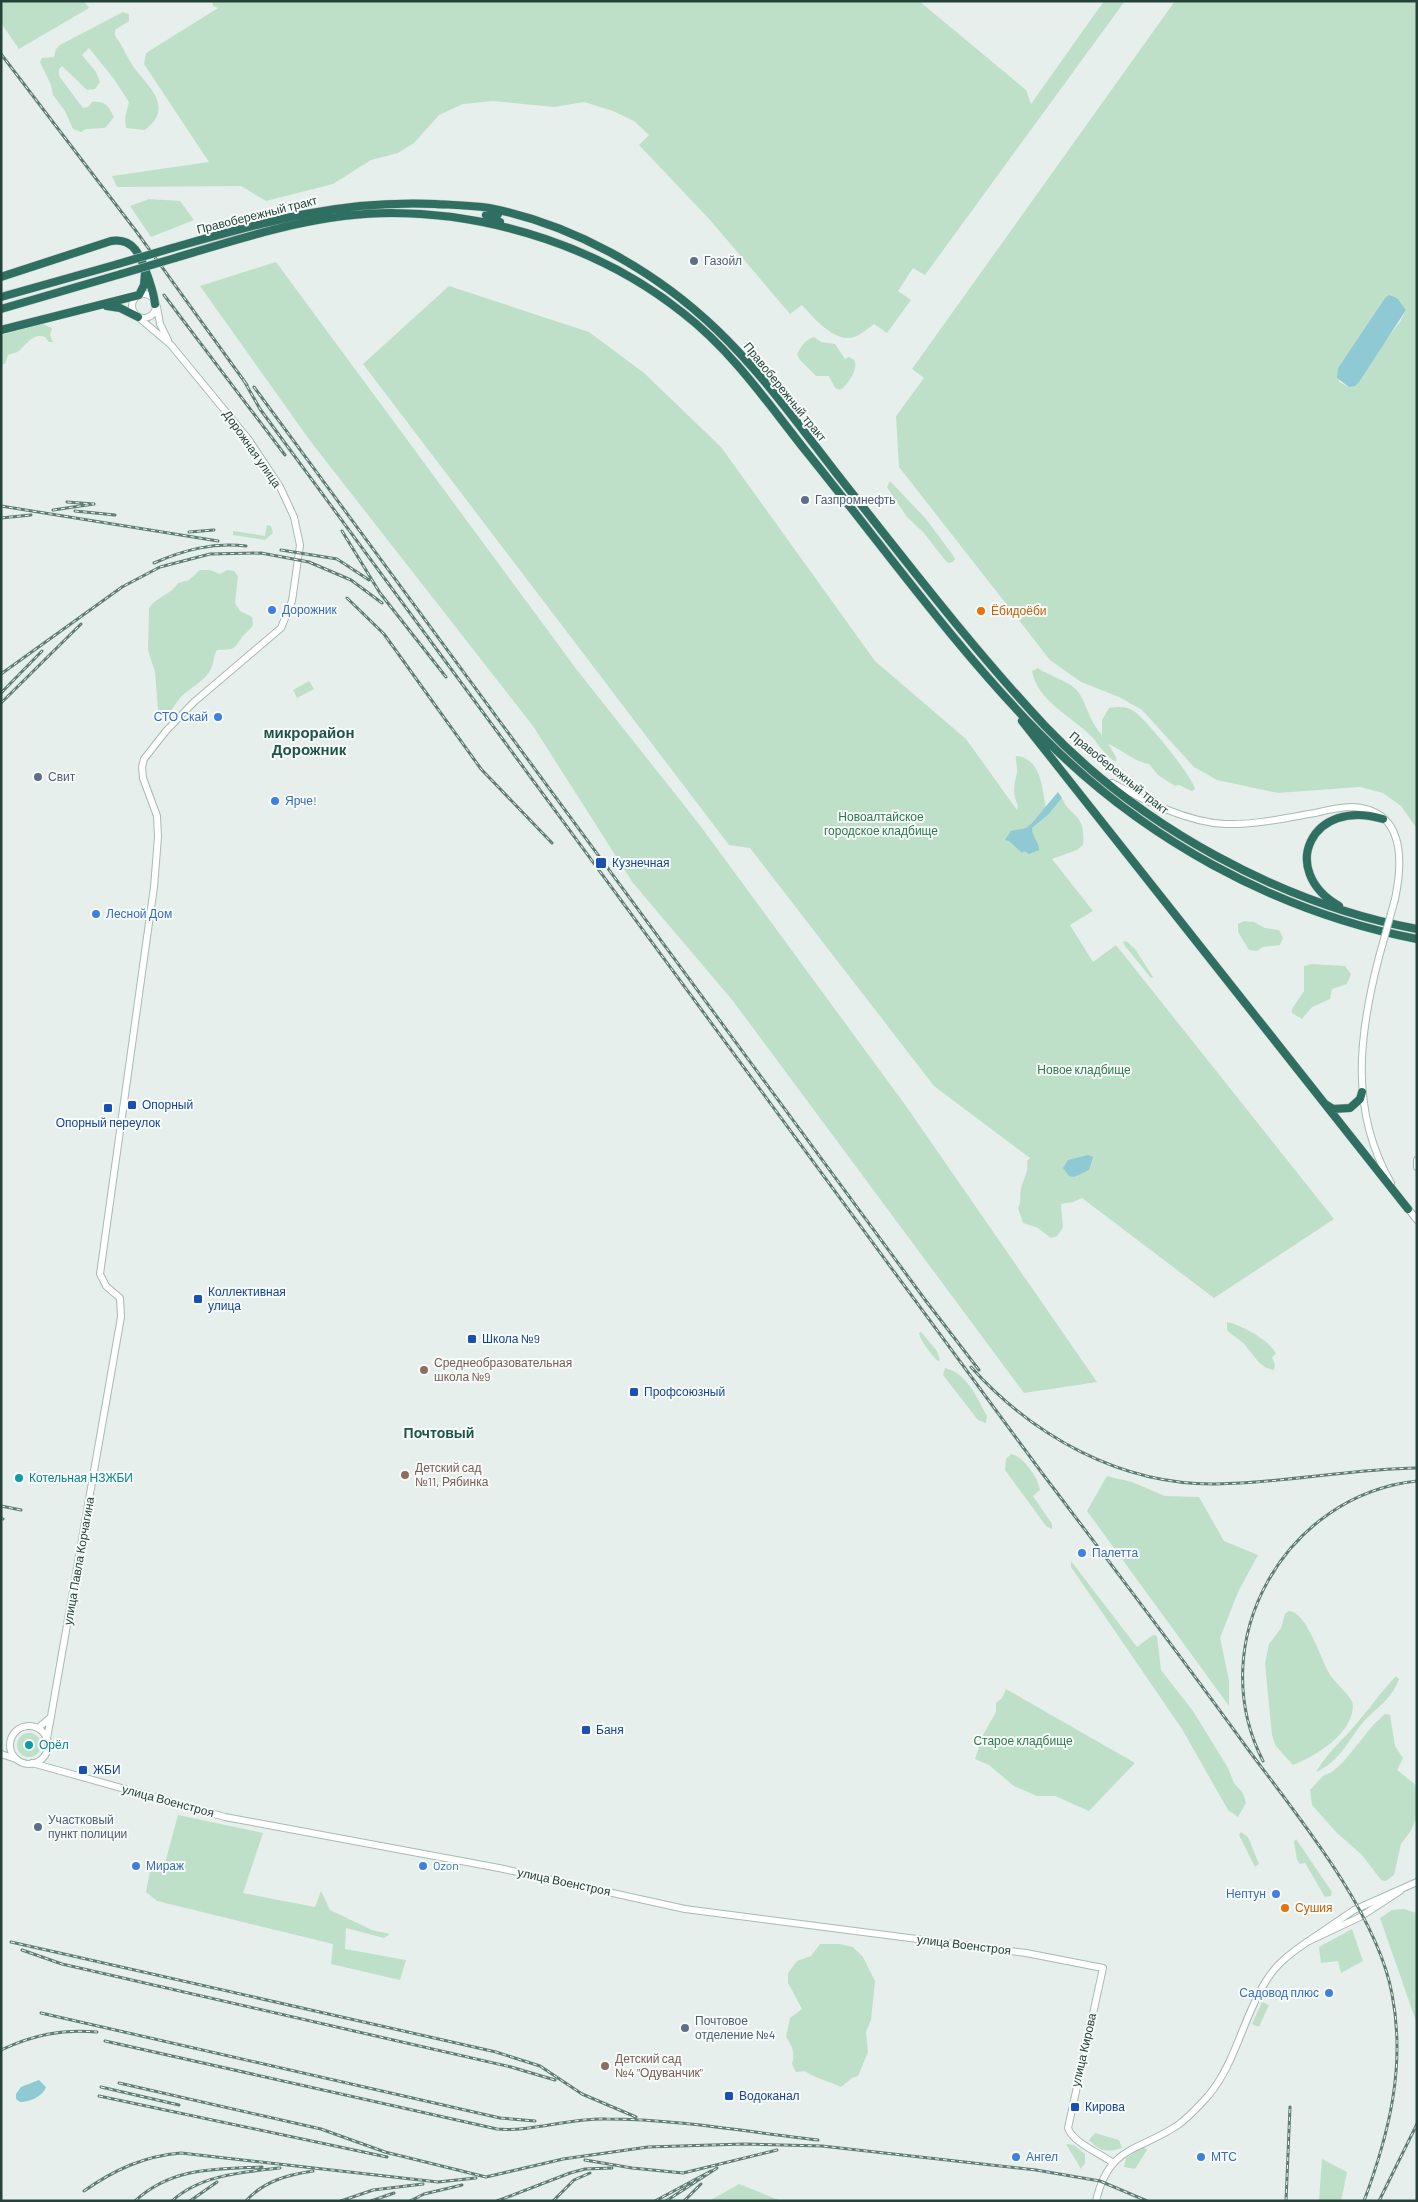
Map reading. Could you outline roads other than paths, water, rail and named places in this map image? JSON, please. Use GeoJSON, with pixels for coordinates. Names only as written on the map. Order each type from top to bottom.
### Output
{"type":"FeatureCollection","features":[{"type":"Feature","properties":{"kind":"highway","name":"Правобережный тракт"},"geometry":{"type":"LineString","coordinates":[[1,297],[172,248],[328,208],[392,203],[488,208],[518,216],[579,238],[638,269],[684,301],[719,332],[745,360],[976,646],[1045,725],[1106,780],[1165,824],[1215,855],[1277,886],[1352,914],[1417,929]]}},
{"type":"Feature","properties":{"kind":"highway","name":"Правобережный тракт"},"geometry":{"type":"LineString","coordinates":[[1,309],[294,225],[330,218],[392,213],[451,218],[514,230],[574,250],[648,289],[684,314],[720,346],[968,653],[1038,732],[1068,762],[1137,817],[1175,843],[1238,878],[1301,906],[1348,923],[1417,939]]}},
{"type":"Feature","properties":{"kind":"highway"},"geometry":{"type":"LineString","coordinates":[[574,250],[544,235],[491,219],[486,215],[492,213],[579,238]]}},
{"type":"Feature","properties":{"kind":"highway"},"geometry":{"type":"LineString","coordinates":[[1,277],[118,240],[125,241],[137,250],[156,304]]}},
{"type":"Feature","properties":{"kind":"highway"},"geometry":{"type":"LineString","coordinates":[[1,330],[139,295],[144,285],[145,270]]}},
{"type":"Feature","properties":{"kind":"highway"},"geometry":{"type":"LineString","coordinates":[[100,306],[120,308],[138,317]]}},
{"type":"Feature","properties":{"kind":"highway"},"geometry":{"type":"LineString","coordinates":[[968,653],[1408,1209]]}},
{"type":"Feature","properties":{"kind":"highway"},"geometry":{"type":"LineString","coordinates":[[1352,914],[1324,895],[1310,876],[1307,859],[1310,842],[1322,826],[1343,815],[1367,814],[1383,819]]}},
{"type":"Feature","properties":{"kind":"highway"},"geometry":{"type":"LineString","coordinates":[[1320,1099],[1333,1109],[1350,1108],[1360,1099],[1362,1092]]}},
{"type":"Feature","properties":{"kind":"street"},"geometry":{"type":"LineString","coordinates":[[139,295],[149,295],[156,304],[160,324],[171,345],[138,317],[132,306],[134,300],[139,295]]}},
{"type":"Feature","properties":{"kind":"street"},"geometry":{"type":"LineString","coordinates":[[138,317],[145,318],[151,316],[156,304]]}},
{"type":"Feature","properties":{"kind":"street","name":"Дорожная улица"},"geometry":{"type":"LineString","coordinates":[[121,1317],[120,1298],[101,1280],[101,1266],[154,887],[158,837],[157,816],[143,778],[142,763],[151,748],[194,702],[281,628],[290,607],[298,567],[300,545],[298,530],[280,487],[244,434],[171,345]]}},
{"type":"Feature","properties":{"kind":"street"},"geometry":{"type":"LineString","coordinates":[[1106,780],[1154,803],[1211,822],[1240,824],[1352,807],[1372,812],[1383,819],[1392,829],[1400,851],[1400,871],[1363,1030],[1360,1061],[1362,1092],[1367,1119],[1379,1160],[1390,1183],[1417,1220]]}},
{"type":"Feature","properties":{"kind":"street"},"geometry":{"type":"LineString","coordinates":[[1417,1160],[1417,1167]]}},
{"type":"Feature","properties":{"kind":"street","name":"улица Павла Корчагина"},"geometry":{"type":"LineString","coordinates":[[47,1739],[121,1317]]}},
{"type":"Feature","properties":{"kind":"street"},"geometry":{"type":"LineString","coordinates":[[38,1728],[51,1717]]}},
{"type":"Feature","properties":{"kind":"street"},"geometry":{"type":"LineString","coordinates":[[46,1754],[32,1764],[2,1755],[12,1736],[21,1728],[32,1726],[38,1728],[47,1739],[46,1754],[52,1769]]}},
{"type":"Feature","properties":{"kind":"street"},"geometry":{"type":"LineString","coordinates":[[10,1742],[13,1755],[17,1759]]}},
{"type":"Feature","properties":{"kind":"street","name":"улица Военстроя"},"geometry":{"type":"LineString","coordinates":[[32,1764],[225,1817],[499,1868],[685,1909],[1026,1953],[1103,1968]]}},
{"type":"Feature","properties":{"kind":"street"},"geometry":{"type":"LineString","coordinates":[[1096,2201],[1100,2181],[1113,2163],[1128,2150],[1179,2125],[1209,2095],[1232,2056],[1266,1980],[1281,1962],[1354,1910],[1417,1882]]}},
{"type":"Feature","properties":{"kind":"street","name":"улица Кирова"},"geometry":{"type":"LineString","coordinates":[[1103,1968],[1068,2128],[1070,2134],[1113,2163]]}},
{"type":"Feature","properties":{"kind":"water"},"geometry":{"type":"Polygon","coordinates":[[[1389,295],[1397,298],[1406,310],[1359,382],[1355,386],[1349,387],[1337,378],[1338,368],[1385,298],[1389,295]]]}},
{"type":"Feature","properties":{"kind":"water"},"geometry":{"type":"Polygon","coordinates":[[[1058,792],[1062,798],[1049,814],[1032,828],[1039,850],[1029,854],[1024,851],[1022,853],[1009,841],[1005,840],[1011,831],[1026,828],[1032,823],[1058,792]]]}},
{"type":"Feature","properties":{"kind":"water"},"geometry":{"type":"Polygon","coordinates":[[[1088,1155],[1093,1157],[1089,1170],[1074,1177],[1069,1176],[1063,1168],[1068,1160],[1088,1155]]]}},
{"type":"Feature","properties":{"kind":"water"},"geometry":{"type":"Polygon","coordinates":[[[39,2080],[46,2087],[39,2096],[24,2102],[16,2099],[16,2094],[21,2087],[39,2080]]]}},
{"type":"Feature","properties":{"kind":"railway"},"geometry":{"type":"LineString","coordinates":[[1,54],[136,231],[247,385]]}},
{"type":"Feature","properties":{"kind":"railway"},"geometry":{"type":"LineString","coordinates":[[164,295],[285,455]]}},
{"type":"Feature","properties":{"kind":"railway"},"geometry":{"type":"LineString","coordinates":[[243,379],[260,409],[1042,1473],[1289,1803],[1333,1865],[1370,1930],[1384,1963],[1392,1994],[1396,2021],[1397,2047],[1393,2099],[1381,2151],[1364,2201]]}},
{"type":"Feature","properties":{"kind":"railway"},"geometry":{"type":"LineString","coordinates":[[254,387],[926,1301],[979,1370]]}},
{"type":"Feature","properties":{"kind":"railway"},"geometry":{"type":"LineString","coordinates":[[53,510],[94,504],[67,502]]}},
{"type":"Feature","properties":{"kind":"railway"},"geometry":{"type":"LineString","coordinates":[[1,506],[218,541]]}},
{"type":"Feature","properties":{"kind":"railway"},"geometry":{"type":"LineString","coordinates":[[75,511],[115,515]]}},
{"type":"Feature","properties":{"kind":"railway"},"geometry":{"type":"LineString","coordinates":[[1,518],[31,515]]}},
{"type":"Feature","properties":{"kind":"railway"},"geometry":{"type":"LineString","coordinates":[[189,532],[214,530]]}},
{"type":"Feature","properties":{"kind":"railway"},"geometry":{"type":"LineString","coordinates":[[342,531],[380,593],[446,677]]}},
{"type":"Feature","properties":{"kind":"railway"},"geometry":{"type":"LineString","coordinates":[[154,563],[176,554],[199,548],[222,545],[246,546]]}},
{"type":"Feature","properties":{"kind":"railway"},"geometry":{"type":"LineString","coordinates":[[281,550],[337,559],[369,580]]}},
{"type":"Feature","properties":{"kind":"railway"},"geometry":{"type":"LineString","coordinates":[[1,674],[122,587],[160,567],[210,554],[261,553],[309,562],[351,580],[382,603]]}},
{"type":"Feature","properties":{"kind":"railway"},"geometry":{"type":"LineString","coordinates":[[347,598],[384,634],[481,769],[552,843]]}},
{"type":"Feature","properties":{"kind":"railway"},"geometry":{"type":"LineString","coordinates":[[1,703],[81,624]]}},
{"type":"Feature","properties":{"kind":"railway"},"geometry":{"type":"LineString","coordinates":[[1,693],[42,651]]}},
{"type":"Feature","properties":{"kind":"railway"},"geometry":{"type":"LineString","coordinates":[[971,1367],[1022,1415],[1051,1435],[1113,1466],[1146,1476],[1181,1482],[1216,1484],[1417,1468]]}},
{"type":"Feature","properties":{"kind":"railway"},"geometry":{"type":"LineString","coordinates":[[1263,1761],[1247,1715],[1243,1669],[1250,1624],[1268,1582],[1294,1544],[1329,1514],[1370,1492],[1417,1481]]}},
{"type":"Feature","properties":{"kind":"railway"},"geometry":{"type":"LineString","coordinates":[[1,1506],[21,1510]]}},
{"type":"Feature","properties":{"kind":"railway"},"geometry":{"type":"LineString","coordinates":[[11,1942],[496,2052],[540,2066],[582,2094],[636,2117]]}},
{"type":"Feature","properties":{"kind":"railway"},"geometry":{"type":"LineString","coordinates":[[22,1950],[62,1964],[511,2067],[555,2080]]}},
{"type":"Feature","properties":{"kind":"railway"},"geometry":{"type":"LineString","coordinates":[[41,2013],[500,2118],[535,2121]]}},
{"type":"Feature","properties":{"kind":"railway"},"geometry":{"type":"LineString","coordinates":[[1,2050],[24,2040],[48,2034],[71,2031],[97,2032]]}},
{"type":"Feature","properties":{"kind":"railway"},"geometry":{"type":"LineString","coordinates":[[105,2041],[497,2129],[524,2129],[592,2119],[633,2120],[659,2121],[818,2140]]}},
{"type":"Feature","properties":{"kind":"railway"},"geometry":{"type":"LineString","coordinates":[[119,2083],[321,2129],[385,2152],[486,2177],[563,2159],[648,2147],[744,2144],[822,2146],[1036,2170],[1100,2181],[1147,2201]]}},
{"type":"Feature","properties":{"kind":"railway"},"geometry":{"type":"LineString","coordinates":[[101,2087],[179,2105]]}},
{"type":"Feature","properties":{"kind":"railway"},"geometry":{"type":"LineString","coordinates":[[99,2096],[387,2157]]}},
{"type":"Feature","properties":{"kind":"railway"},"geometry":{"type":"LineString","coordinates":[[1286,2201],[1290,2107]]}},
{"type":"Feature","properties":{"kind":"railway"},"geometry":{"type":"LineString","coordinates":[[1379,2201],[1417,2124]]}},
{"type":"Feature","properties":{"kind":"railway"},"geometry":{"type":"LineString","coordinates":[[585,2160],[632,2168],[683,2173],[777,2150]]}},
{"type":"Feature","properties":{"kind":"railway"},"geometry":{"type":"LineString","coordinates":[[84,2191],[130,2165],[154,2157],[181,2153],[438,2182],[476,2178]]}},
{"type":"Feature","properties":{"kind":"railway"},"geometry":{"type":"LineString","coordinates":[[135,2201],[149,2190],[179,2176],[228,2168],[262,2167]]}},
{"type":"Feature","properties":{"kind":"railway"},"geometry":{"type":"LineString","coordinates":[[172,2201],[195,2185],[209,2180],[237,2173],[280,2168]]}},
{"type":"Feature","properties":{"kind":"railway"},"geometry":{"type":"LineString","coordinates":[[497,2201],[570,2173],[585,2169],[612,2168]]}},
{"type":"Feature","properties":{"kind":"railway"},"geometry":{"type":"LineString","coordinates":[[666,2201],[717,2168]]}},
{"type":"Feature","properties":{"kind":"railway"},"geometry":{"type":"LineString","coordinates":[[246,2201],[260,2188],[276,2180],[313,2171]]}},
{"type":"Feature","properties":{"kind":"railway"},"geometry":{"type":"LineString","coordinates":[[655,2201],[711,2171]]}},
{"type":"Feature","properties":{"kind":"railway"},"geometry":{"type":"LineString","coordinates":[[553,2201],[574,2180],[590,2173]]}},
{"type":"Feature","properties":{"kind":"railway"},"geometry":{"type":"LineString","coordinates":[[190,2201],[217,2182]]}},
{"type":"Feature","properties":{"kind":"railway"},"geometry":{"type":"LineString","coordinates":[[341,2201],[373,2190],[423,2184]]}},
{"type":"Feature","properties":{"kind":"railway"},"geometry":{"type":"LineString","coordinates":[[684,2201],[701,2184]]}},
{"type":"Feature","properties":{"kind":"railway"},"geometry":{"type":"LineString","coordinates":[[410,2201],[424,2194],[462,2185]]}},
{"type":"Feature","properties":{"kind":"railway"},"geometry":{"type":"LineString","coordinates":[[371,2201],[394,2193]]}},
{"type":"Feature","properties":{"kind":"place","name":"Газойл"},"geometry":{"type":"Point","coordinates":[694,261]}},
{"type":"Feature","properties":{"kind":"place","name":"Газпромнефть"},"geometry":{"type":"Point","coordinates":[805,500]}},
{"type":"Feature","properties":{"kind":"place","name":"Дорожник"},"geometry":{"type":"Point","coordinates":[272,610]}},
{"type":"Feature","properties":{"kind":"place","name":"Ёбидоёби"},"geometry":{"type":"Point","coordinates":[981,611]}},
{"type":"Feature","properties":{"kind":"place","name":"СТО Скай"},"geometry":{"type":"Point","coordinates":[218,717]}},
{"type":"Feature","properties":{"kind":"place","name":"Свит"},"geometry":{"type":"Point","coordinates":[38,777]}},
{"type":"Feature","properties":{"kind":"place","name":"Ярче!"},"geometry":{"type":"Point","coordinates":[275,801]}},
{"type":"Feature","properties":{"kind":"place","name":"Кузнечная"},"geometry":{"type":"Point","coordinates":[601,863]}},
{"type":"Feature","properties":{"kind":"place","name":"Лесной Дом"},"geometry":{"type":"Point","coordinates":[96,914]}},
{"type":"Feature","properties":{"kind":"place","name":"Опорный"},"geometry":{"type":"Point","coordinates":[132,1105]}},
{"type":"Feature","properties":{"kind":"place","name":"Опорный переулок"},"geometry":{"type":"Point","coordinates":[108,1108]}},
{"type":"Feature","properties":{"kind":"place","name":"Коллективная улица"},"geometry":{"type":"Point","coordinates":[198,1299]}},
{"type":"Feature","properties":{"kind":"place","name":"Школа №9"},"geometry":{"type":"Point","coordinates":[472,1339]}},
{"type":"Feature","properties":{"kind":"place","name":"Среднеобразовательная школа №9"},"geometry":{"type":"Point","coordinates":[424,1370]}},
{"type":"Feature","properties":{"kind":"place","name":"Профсоюзный"},"geometry":{"type":"Point","coordinates":[634,1392]}},
{"type":"Feature","properties":{"kind":"place","name":"Детский сад №11, Рябинка"},"geometry":{"type":"Point","coordinates":[405,1475]}},
{"type":"Feature","properties":{"kind":"place","name":"Котельная НЗЖБИ"},"geometry":{"type":"Point","coordinates":[19,1478]}},
{"type":"Feature","properties":{"kind":"place","name":"Палетта"},"geometry":{"type":"Point","coordinates":[1082,1553]}},
{"type":"Feature","properties":{"kind":"place","name":"Баня"},"geometry":{"type":"Point","coordinates":[586,1730]}},
{"type":"Feature","properties":{"kind":"place","name":"Орёл"},"geometry":{"type":"Point","coordinates":[29,1745]}},
{"type":"Feature","properties":{"kind":"place","name":"ЖБИ"},"geometry":{"type":"Point","coordinates":[83,1770]}},
{"type":"Feature","properties":{"kind":"place","name":"Участковый пункт полиции"},"geometry":{"type":"Point","coordinates":[38,1827]}},
{"type":"Feature","properties":{"kind":"place","name":"Мираж"},"geometry":{"type":"Point","coordinates":[136,1866]}},
{"type":"Feature","properties":{"kind":"place","name":"Ozon"},"geometry":{"type":"Point","coordinates":[423,1866]}},
{"type":"Feature","properties":{"kind":"place","name":"Нептун"},"geometry":{"type":"Point","coordinates":[1276,1894]}},
{"type":"Feature","properties":{"kind":"place","name":"Сушия"},"geometry":{"type":"Point","coordinates":[1285,1908]}},
{"type":"Feature","properties":{"kind":"place","name":"Садовод плюс"},"geometry":{"type":"Point","coordinates":[1329,1993]}},
{"type":"Feature","properties":{"kind":"place","name":"Почтовое отделение №4"},"geometry":{"type":"Point","coordinates":[685,2028]}},
{"type":"Feature","properties":{"kind":"place","name":"Детский сад №4 \"Одуванчик\""},"geometry":{"type":"Point","coordinates":[605,2066]}},
{"type":"Feature","properties":{"kind":"place","name":"Водоканал"},"geometry":{"type":"Point","coordinates":[729,2096]}},
{"type":"Feature","properties":{"kind":"place","name":"Кирова"},"geometry":{"type":"Point","coordinates":[1075,2107]}},
{"type":"Feature","properties":{"kind":"place","name":"Ангел"},"geometry":{"type":"Point","coordinates":[1016,2157]}},
{"type":"Feature","properties":{"kind":"place","name":"МТС"},"geometry":{"type":"Point","coordinates":[1201,2157]}},
{"type":"Feature","properties":{"kind":"district","name":"микрорайон Дорожник"},"geometry":{"type":"Point","coordinates":[309,742]}},
{"type":"Feature","properties":{"kind":"district","name":"Почтовый"},"geometry":{"type":"Point","coordinates":[439,1433]}},
{"type":"Feature","properties":{"kind":"park label","name":"Новоалтайское городское кладбище"},"geometry":{"type":"Point","coordinates":[881,824]}},
{"type":"Feature","properties":{"kind":"park label","name":"Новое кладбище"},"geometry":{"type":"Point","coordinates":[1084,1070]}},
{"type":"Feature","properties":{"kind":"park label","name":"Старое кладбище"},"geometry":{"type":"Point","coordinates":[1023,1741]}}]}
